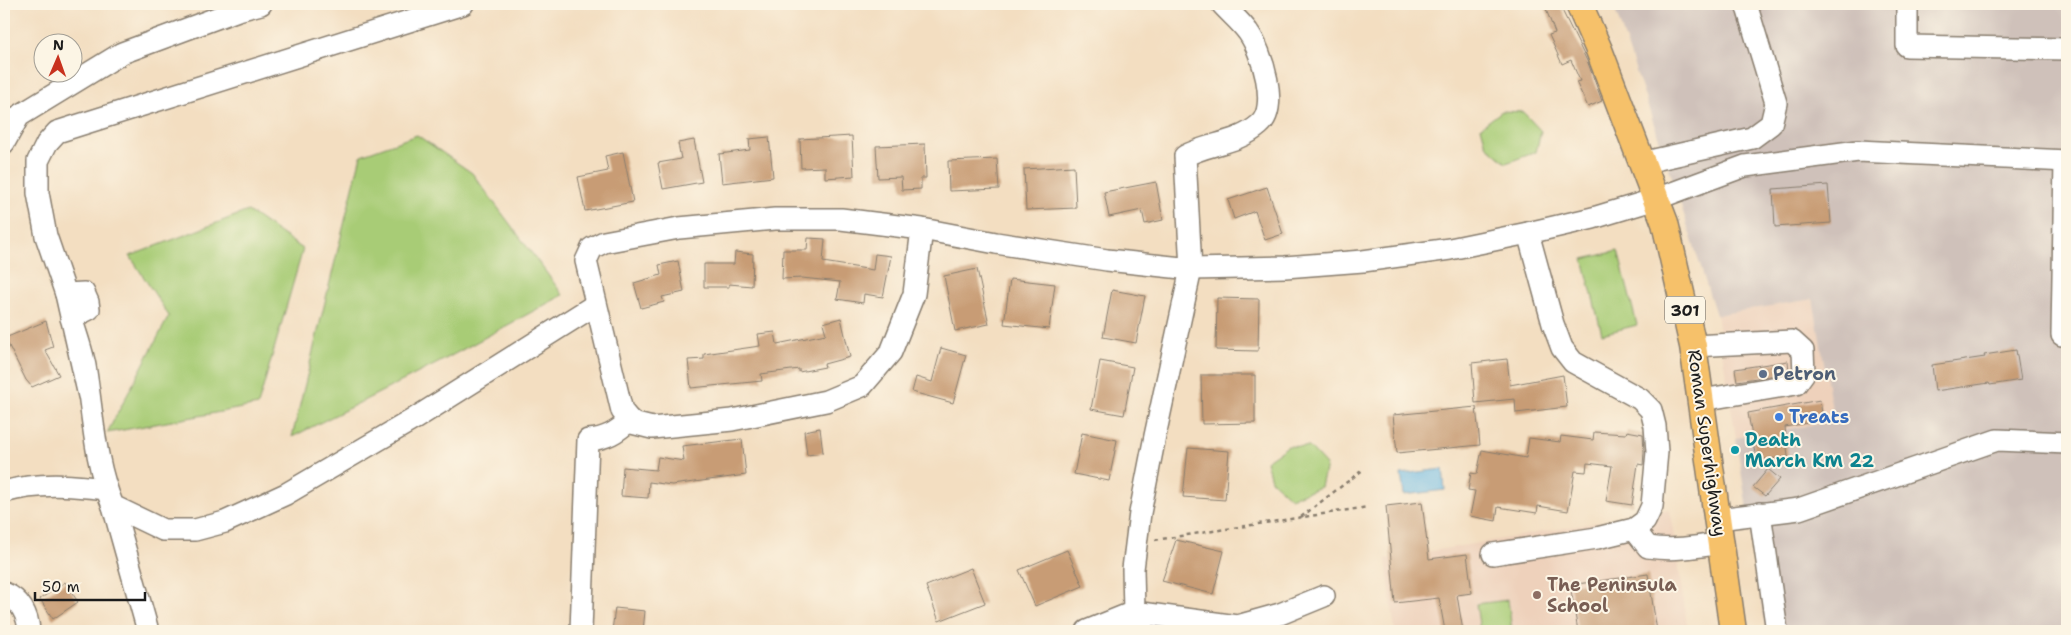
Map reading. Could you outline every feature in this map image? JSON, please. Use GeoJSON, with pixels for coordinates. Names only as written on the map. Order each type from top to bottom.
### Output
{"type":"FeatureCollection","features":[{"type":"Feature","properties":{"kind":"main road","name":"Roman Superhighway"},"geometry":{"type":"LineString","coordinates":[[1579,4],[1599,50],[1664,223],[1693,346],[1733,631]]}},
{"type":"Feature","properties":{"kind":"street"},"geometry":{"type":"LineString","coordinates":[[4,143],[19,116],[122,53],[238,10],[261,4]]}},
{"type":"Feature","properties":{"kind":"street"},"geometry":{"type":"LineString","coordinates":[[148,631],[109,498],[92,428],[85,364],[71,318],[89,310],[88,302],[84,293],[66,294],[46,236],[38,193],[38,161],[47,143],[58,132],[462,4]]}},
{"type":"Feature","properties":{"kind":"street"},"geometry":{"type":"LineString","coordinates":[[1143,631],[1134,612],[1133,569],[1136,543],[1155,436],[1191,269],[1185,156],[1195,150],[1240,138],[1266,119],[1268,98],[1264,63],[1248,30],[1222,4]]}},
{"type":"Feature","properties":{"kind":"street"},"geometry":{"type":"LineString","coordinates":[[1641,163],[1752,138],[1771,124],[1776,103],[1746,4]]}},
{"type":"Feature","properties":{"kind":"street"},"geometry":{"type":"LineString","coordinates":[[1907,4],[1908,46],[2067,49]]}},
{"type":"Feature","properties":{"kind":"street"},"geometry":{"type":"LineString","coordinates":[[922,229],[914,294],[891,352],[862,386],[826,401],[732,420],[652,428],[632,423],[622,411],[586,262],[592,248],[604,242],[679,228],[775,219],[841,219],[922,229],[1089,258],[1191,269],[1363,261],[1450,249],[1528,234],[1593,218],[1745,166],[1858,151],[2066,161],[2062,335],[2067,335]]}},
{"type":"Feature","properties":{"kind":"street"},"geometry":{"type":"LineString","coordinates":[[1493,554],[1597,538],[1634,529],[1645,521],[1652,506],[1656,452],[1655,426],[1651,410],[1640,399],[1573,362],[1562,348],[1553,324],[1528,234]]}},
{"type":"Feature","properties":{"kind":"street"},"geometry":{"type":"LineString","coordinates":[[4,492],[44,484],[63,484],[109,498],[164,530],[195,530],[224,522],[286,494],[380,439],[595,305]]}},
{"type":"Feature","properties":{"kind":"street"},"geometry":{"type":"LineString","coordinates":[[1693,346],[1792,340],[1803,352],[1804,373],[1796,384],[1702,400]]}},
{"type":"Feature","properties":{"kind":"street"},"geometry":{"type":"LineString","coordinates":[[581,631],[588,440],[608,436],[619,431],[630,420]]}},
{"type":"Feature","properties":{"kind":"street"},"geometry":{"type":"LineString","coordinates":[[1634,529],[1648,547],[1666,550],[1682,549],[1760,513],[1799,509],[1997,440],[2067,443]]}},
{"type":"Feature","properties":{"kind":"street"},"geometry":{"type":"LineString","coordinates":[[1760,513],[1777,631]]}},
{"type":"Feature","properties":{"kind":"street"},"geometry":{"type":"LineString","coordinates":[[4,593],[12,596],[22,608],[29,631]]}},
{"type":"Feature","properties":{"kind":"street"},"geometry":{"type":"LineString","coordinates":[[1087,631],[1134,612],[1237,626],[1280,614],[1324,596]]}},
{"type":"Feature","properties":{"kind":"path"},"geometry":{"type":"LineString","coordinates":[[1300,517],[1364,468]]}},
{"type":"Feature","properties":{"kind":"path"},"geometry":{"type":"LineString","coordinates":[[1136,543],[1368,507]]}},
{"type":"Feature","properties":{"kind":"shaded area"},"geometry":{"type":"Polygon","coordinates":[[[1613,4],[2067,4],[2067,631],[1766,631],[1736,438],[1834,421],[1813,299],[1716,315],[1671,174],[1613,4]]]}},
{"type":"Feature","properties":{"kind":"shaded area"},"geometry":{"type":"Polygon","coordinates":[[[1813,299],[1834,421],[1736,438],[1716,315],[1813,299]]]}},
{"type":"Feature","properties":{"kind":"shaded area","name":"The Peninsula School"},"geometry":{"type":"Polygon","coordinates":[[[1670,510],[1688,631],[1395,631],[1386,559],[1670,510]]]}},
{"type":"Feature","properties":{"kind":"green space"},"geometry":{"type":"Polygon","coordinates":[[[1502,111],[1523,112],[1541,131],[1536,152],[1506,163],[1486,145],[1481,127],[1502,111]]]}},
{"type":"Feature","properties":{"kind":"green space"},"geometry":{"type":"Polygon","coordinates":[[[417,135],[472,173],[563,295],[438,363],[292,437],[361,155],[417,135]]]}},
{"type":"Feature","properties":{"kind":"green space"},"geometry":{"type":"Polygon","coordinates":[[[248,211],[303,249],[258,405],[107,433],[169,316],[130,256],[248,211]]]}},
{"type":"Feature","properties":{"kind":"green space"},"geometry":{"type":"Polygon","coordinates":[[[1618,251],[1637,325],[1602,334],[1583,259],[1618,251]]]}},
{"type":"Feature","properties":{"kind":"green space"},"geometry":{"type":"Polygon","coordinates":[[[1288,446],[1309,447],[1326,465],[1321,487],[1291,498],[1271,480],[1266,461],[1288,446]]]}},
{"type":"Feature","properties":{"kind":"green space"},"geometry":{"type":"Polygon","coordinates":[[[1508,600],[1512,631],[1480,631],[1476,604],[1508,600]]]}},
{"type":"Feature","properties":{"kind":"water"},"geometry":{"type":"Polygon","coordinates":[[[1443,469],[1445,490],[1404,495],[1401,474],[1443,469]]]}},
{"type":"Feature","properties":{"kind":"building"},"geometry":{"type":"Polygon","coordinates":[[[1544,4],[1559,4],[1588,63],[1602,101],[1588,107],[1576,82],[1580,81],[1571,60],[1562,64],[1549,35],[1555,33],[1544,4]]]}},
{"type":"Feature","properties":{"kind":"building"},"geometry":{"type":"Polygon","coordinates":[[[852,136],[854,176],[825,178],[825,167],[801,168],[800,139],[852,136]]]}},
{"type":"Feature","properties":{"kind":"building"},"geometry":{"type":"Polygon","coordinates":[[[769,137],[773,177],[722,183],[719,154],[750,150],[749,139],[769,137]]]}},
{"type":"Feature","properties":{"kind":"building"},"geometry":{"type":"Polygon","coordinates":[[[694,140],[702,182],[663,189],[658,163],[681,159],[678,143],[694,140]]]}},
{"type":"Feature","properties":{"kind":"building"},"geometry":{"type":"Polygon","coordinates":[[[925,144],[926,178],[921,178],[921,189],[902,190],[901,177],[878,178],[876,146],[925,144]]]}},
{"type":"Feature","properties":{"kind":"building"},"geometry":{"type":"Polygon","coordinates":[[[623,152],[633,202],[585,211],[578,177],[608,171],[605,156],[623,152]]]}},
{"type":"Feature","properties":{"kind":"building"},"geometry":{"type":"Polygon","coordinates":[[[997,159],[999,189],[949,191],[948,161],[997,159]]]}},
{"type":"Feature","properties":{"kind":"building"},"geometry":{"type":"Polygon","coordinates":[[[1074,166],[1076,208],[1026,210],[1024,169],[1074,166]]]}},
{"type":"Feature","properties":{"kind":"building"},"geometry":{"type":"Polygon","coordinates":[[[1156,182],[1163,220],[1145,224],[1142,210],[1109,217],[1104,192],[1156,182]]]}},
{"type":"Feature","properties":{"kind":"building"},"geometry":{"type":"Polygon","coordinates":[[[1828,185],[1831,223],[1775,227],[1773,189],[1828,185]]]}},
{"type":"Feature","properties":{"kind":"building"},"geometry":{"type":"Polygon","coordinates":[[[1267,187],[1283,234],[1265,240],[1255,211],[1234,219],[1228,200],[1267,187]]]}},
{"type":"Feature","properties":{"kind":"building"},"geometry":{"type":"Polygon","coordinates":[[[808,238],[825,239],[823,262],[873,270],[875,254],[891,256],[883,297],[864,294],[863,303],[837,299],[840,282],[802,278],[782,279],[783,250],[807,250],[808,238]]]}},
{"type":"Feature","properties":{"kind":"building"},"geometry":{"type":"Polygon","coordinates":[[[735,252],[753,254],[752,286],[729,284],[729,287],[704,287],[704,264],[734,264],[735,252]]]}},
{"type":"Feature","properties":{"kind":"building"},"geometry":{"type":"Polygon","coordinates":[[[678,261],[684,292],[662,297],[664,302],[641,308],[634,283],[661,275],[659,265],[678,261]]]}},
{"type":"Feature","properties":{"kind":"building"},"geometry":{"type":"Polygon","coordinates":[[[977,269],[989,324],[955,331],[944,276],[977,269]]]}},
{"type":"Feature","properties":{"kind":"building"},"geometry":{"type":"Polygon","coordinates":[[[1010,279],[1055,284],[1049,329],[1004,324],[1010,279]]]}},
{"type":"Feature","properties":{"kind":"building"},"geometry":{"type":"Polygon","coordinates":[[[1112,290],[1145,296],[1136,343],[1103,337],[1112,290]]]}},
{"type":"Feature","properties":{"kind":"building"},"geometry":{"type":"Polygon","coordinates":[[[1217,298],[1259,299],[1258,351],[1216,350],[1217,298]]]}},
{"type":"Feature","properties":{"kind":"building"},"geometry":{"type":"Polygon","coordinates":[[[841,318],[850,357],[824,364],[825,367],[799,372],[799,369],[761,374],[762,381],[691,388],[688,360],[704,359],[704,354],[760,346],[758,334],[775,332],[777,344],[826,334],[823,323],[841,318]]]}},
{"type":"Feature","properties":{"kind":"building"},"geometry":{"type":"Polygon","coordinates":[[[46,321],[53,347],[45,350],[59,375],[32,387],[26,380],[5,338],[46,321]]]}},
{"type":"Feature","properties":{"kind":"building"},"geometry":{"type":"Polygon","coordinates":[[[941,348],[966,355],[953,403],[912,392],[916,377],[932,382],[941,348]]]}},
{"type":"Feature","properties":{"kind":"building"},"geometry":{"type":"Polygon","coordinates":[[[2016,350],[2021,380],[1935,391],[1932,365],[2016,350]]]}},
{"type":"Feature","properties":{"kind":"building"},"geometry":{"type":"Polygon","coordinates":[[[1507,359],[1510,385],[1563,375],[1567,407],[1516,413],[1515,399],[1475,403],[1472,363],[1507,359]]]}},
{"type":"Feature","properties":{"kind":"building"},"geometry":{"type":"Polygon","coordinates":[[[1100,361],[1133,367],[1124,415],[1091,409],[1100,361]]]}},
{"type":"Feature","properties":{"kind":"building","name":"Petron"},"geometry":{"type":"Polygon","coordinates":[[[1788,361],[1789,373],[1737,381],[1735,369],[1788,361]]]}},
{"type":"Feature","properties":{"kind":"building"},"geometry":{"type":"Polygon","coordinates":[[[1201,375],[1255,375],[1255,423],[1202,424],[1201,375]]]}},
{"type":"Feature","properties":{"kind":"building"},"geometry":{"type":"Polygon","coordinates":[[[1820,400],[1823,420],[1785,427],[1788,457],[1756,460],[1748,413],[1820,400]]]}},
{"type":"Feature","properties":{"kind":"building"},"geometry":{"type":"Polygon","coordinates":[[[1476,407],[1480,445],[1397,453],[1393,415],[1476,407]]]}},
{"type":"Feature","properties":{"kind":"building"},"geometry":{"type":"Polygon","coordinates":[[[820,428],[823,453],[807,455],[804,431],[820,428]]]}},
{"type":"Feature","properties":{"kind":"building"},"geometry":{"type":"Polygon","coordinates":[[[1627,431],[1643,434],[1643,465],[1638,464],[1632,505],[1606,501],[1612,466],[1587,463],[1586,472],[1575,471],[1568,511],[1538,506],[1537,513],[1498,507],[1496,521],[1470,516],[1475,491],[1468,490],[1471,473],[1477,474],[1482,450],[1526,458],[1529,438],[1560,442],[1561,436],[1593,440],[1594,432],[1626,434],[1627,431]]]}},
{"type":"Feature","properties":{"kind":"building"},"geometry":{"type":"Polygon","coordinates":[[[1082,433],[1117,440],[1109,481],[1074,474],[1082,433]]]}},
{"type":"Feature","properties":{"kind":"building"},"geometry":{"type":"Polygon","coordinates":[[[742,439],[746,475],[672,485],[649,482],[648,498],[621,496],[623,467],[656,470],[658,457],[684,461],[682,446],[742,439]]]}},
{"type":"Feature","properties":{"kind":"building"},"geometry":{"type":"Polygon","coordinates":[[[1188,448],[1229,451],[1225,500],[1183,497],[1188,448]]]}},
{"type":"Feature","properties":{"kind":"building"},"geometry":{"type":"Polygon","coordinates":[[[1768,469],[1780,479],[1765,496],[1753,487],[1768,469]]]}},
{"type":"Feature","properties":{"kind":"building"},"geometry":{"type":"Polygon","coordinates":[[[1422,502],[1429,559],[1467,554],[1472,593],[1457,595],[1463,631],[1445,631],[1439,598],[1395,603],[1386,506],[1422,502]]]}},
{"type":"Feature","properties":{"kind":"building"},"geometry":{"type":"Polygon","coordinates":[[[1176,540],[1224,551],[1213,594],[1162,581],[1176,540]]]}},
{"type":"Feature","properties":{"kind":"building"},"geometry":{"type":"Polygon","coordinates":[[[1067,550],[1083,586],[1035,606],[1019,570],[1067,550]]]}},
{"type":"Feature","properties":{"kind":"building"},"geometry":{"type":"Polygon","coordinates":[[[971,568],[985,603],[939,621],[926,586],[971,568]]]}},
{"type":"Feature","properties":{"kind":"building"},"geometry":{"type":"Polygon","coordinates":[[[1648,574],[1657,631],[1578,631],[1570,585],[1648,574]]]}},
{"type":"Feature","properties":{"kind":"building"},"geometry":{"type":"Polygon","coordinates":[[[65,582],[78,602],[53,619],[40,599],[65,582]]]}},
{"type":"Feature","properties":{"kind":"building"},"geometry":{"type":"Polygon","coordinates":[[[615,608],[645,611],[643,631],[612,631],[615,608]]]}},
{"type":"Feature","properties":{"kind":"place","name":"Petron"},"geometry":{"type":"Point","coordinates":[1763,374]}},
{"type":"Feature","properties":{"kind":"place","name":"Treats"},"geometry":{"type":"Point","coordinates":[1779,417]}},
{"type":"Feature","properties":{"kind":"place","name":"Death March KM 22"},"geometry":{"type":"Point","coordinates":[1735,450]}},
{"type":"Feature","properties":{"kind":"place","name":"The Peninsula School"},"geometry":{"type":"Point","coordinates":[1537,595]}}]}
